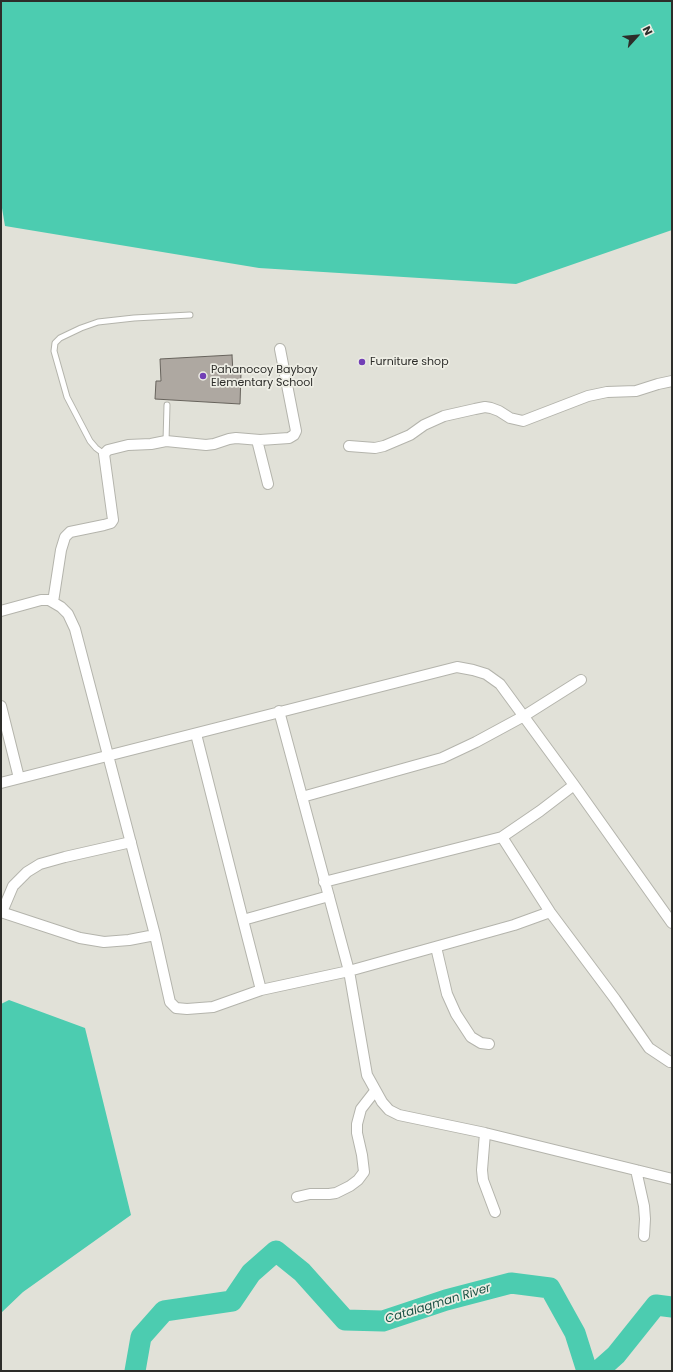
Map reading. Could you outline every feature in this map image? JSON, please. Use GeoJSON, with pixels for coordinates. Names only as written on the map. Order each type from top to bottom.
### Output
{"type":"FeatureCollection","features":[{"type":"Feature","properties":{"kind":"street"},"geometry":{"type":"LineString","coordinates":[[53,602],[61,550],[65,537],[70,532],[112,523],[113,520],[104,454],[108,450],[166,441],[206,445],[214,444],[229,438],[257,440],[289,438],[294,435],[296,431],[280,349]]}},
{"type":"Feature","properties":{"kind":"street"},"geometry":{"type":"LineString","coordinates":[[348,446],[375,448],[384,446],[403,438],[424,425],[444,416],[475,409],[485,407],[491,408],[510,418],[522,421],[588,396],[608,392],[636,392],[658,384],[672,381]]}},
{"type":"Feature","properties":{"kind":"street"},"geometry":{"type":"LineString","coordinates":[[257,440],[268,484]]}},
{"type":"Feature","properties":{"kind":"street"},"geometry":{"type":"LineString","coordinates":[[1,611],[41,600],[49,600],[61,607],[75,629],[155,935],[170,1002],[176,1008],[187,1009],[213,1007],[261,990],[349,971],[514,925],[550,912]]}},
{"type":"Feature","properties":{"kind":"street"},"geometry":{"type":"LineString","coordinates":[[1,783],[196,734],[279,711],[457,667],[473,670],[486,674],[500,684],[672,923]]}},
{"type":"Feature","properties":{"kind":"street"},"geometry":{"type":"LineString","coordinates":[[302,797],[442,758],[476,742],[524,716],[581,680]]}},
{"type":"Feature","properties":{"kind":"street"},"geometry":{"type":"LineString","coordinates":[[1,706],[20,778]]}},
{"type":"Feature","properties":{"kind":"street"},"geometry":{"type":"LineString","coordinates":[[279,711],[349,971],[368,1075],[375,1091],[389,1110],[399,1115],[485,1133],[672,1179]]}},
{"type":"Feature","properties":{"kind":"street"},"geometry":{"type":"LineString","coordinates":[[196,734],[261,990]]}},
{"type":"Feature","properties":{"kind":"street"},"geometry":{"type":"LineString","coordinates":[[324,882],[502,837],[574,785]]}},
{"type":"Feature","properties":{"kind":"street"},"geometry":{"type":"LineString","coordinates":[[502,837],[550,912],[615,999],[649,1048],[670,1062]]}},
{"type":"Feature","properties":{"kind":"street"},"geometry":{"type":"LineString","coordinates":[[131,842],[40,864],[27,872],[13,886],[2,912],[80,938],[104,942],[129,940],[155,935]]}},
{"type":"Feature","properties":{"kind":"street"},"geometry":{"type":"LineString","coordinates":[[243,920],[329,896]]}},
{"type":"Feature","properties":{"kind":"street"},"geometry":{"type":"LineString","coordinates":[[436,947],[447,994],[456,1014],[471,1037],[481,1043],[489,1044]]}},
{"type":"Feature","properties":{"kind":"street"},"geometry":{"type":"LineString","coordinates":[[297,1197],[310,1194],[336,1193],[358,1180],[364,1172],[362,1155],[356,1133],[357,1124],[361,1109],[375,1091]]}},
{"type":"Feature","properties":{"kind":"street"},"geometry":{"type":"LineString","coordinates":[[485,1133],[482,1170],[483,1180],[495,1212]]}},
{"type":"Feature","properties":{"kind":"street"},"geometry":{"type":"LineString","coordinates":[[636,1170],[644,1206],[644,1236]]}},
{"type":"Feature","properties":{"kind":"lane"},"geometry":{"type":"LineString","coordinates":[[104,454],[90,441],[67,397],[54,351],[55,343],[60,338],[98,322],[134,318],[190,315]]}},
{"type":"Feature","properties":{"kind":"lane"},"geometry":{"type":"LineString","coordinates":[[166,441],[167,405]]}},
{"type":"Feature","properties":{"kind":"shaded area"},"geometry":{"type":"Polygon","coordinates":[[[1,1],[672,1],[672,230],[516,284],[259,268],[5,226],[1,202],[1,1]]]}},
{"type":"Feature","properties":{"kind":"shaded area"},"geometry":{"type":"Polygon","coordinates":[[[9,1000],[85,1028],[131,1215],[23,1292],[1,1313],[1,1004],[9,1000]]]}},
{"type":"Feature","properties":{"kind":"building"},"geometry":{"type":"Polygon","coordinates":[[[232,355],[233,373],[241,373],[240,404],[155,399],[156,381],[161,381],[160,359],[232,355]]]}},
{"type":"Feature","properties":{"kind":"waterway","name":"Catalagman River"},"geometry":{"type":"LineString","coordinates":[[135,1371],[141,1337],[164,1311],[232,1301],[251,1273],[276,1251],[302,1272],[345,1320],[383,1321],[446,1300],[511,1283],[550,1288],[575,1333],[587,1371]]}},
{"type":"Feature","properties":{"kind":"waterway","name":"Catalagman River"},"geometry":{"type":"LineString","coordinates":[[598,1371],[616,1355],[656,1305],[672,1307]]}},
{"type":"Feature","properties":{"kind":"place","name":"Furniture shop"},"geometry":{"type":"Point","coordinates":[362,362]}},
{"type":"Feature","properties":{"kind":"place","name":"Pahanocoy Baybay Elementary School"},"geometry":{"type":"Point","coordinates":[203,376]}}]}
